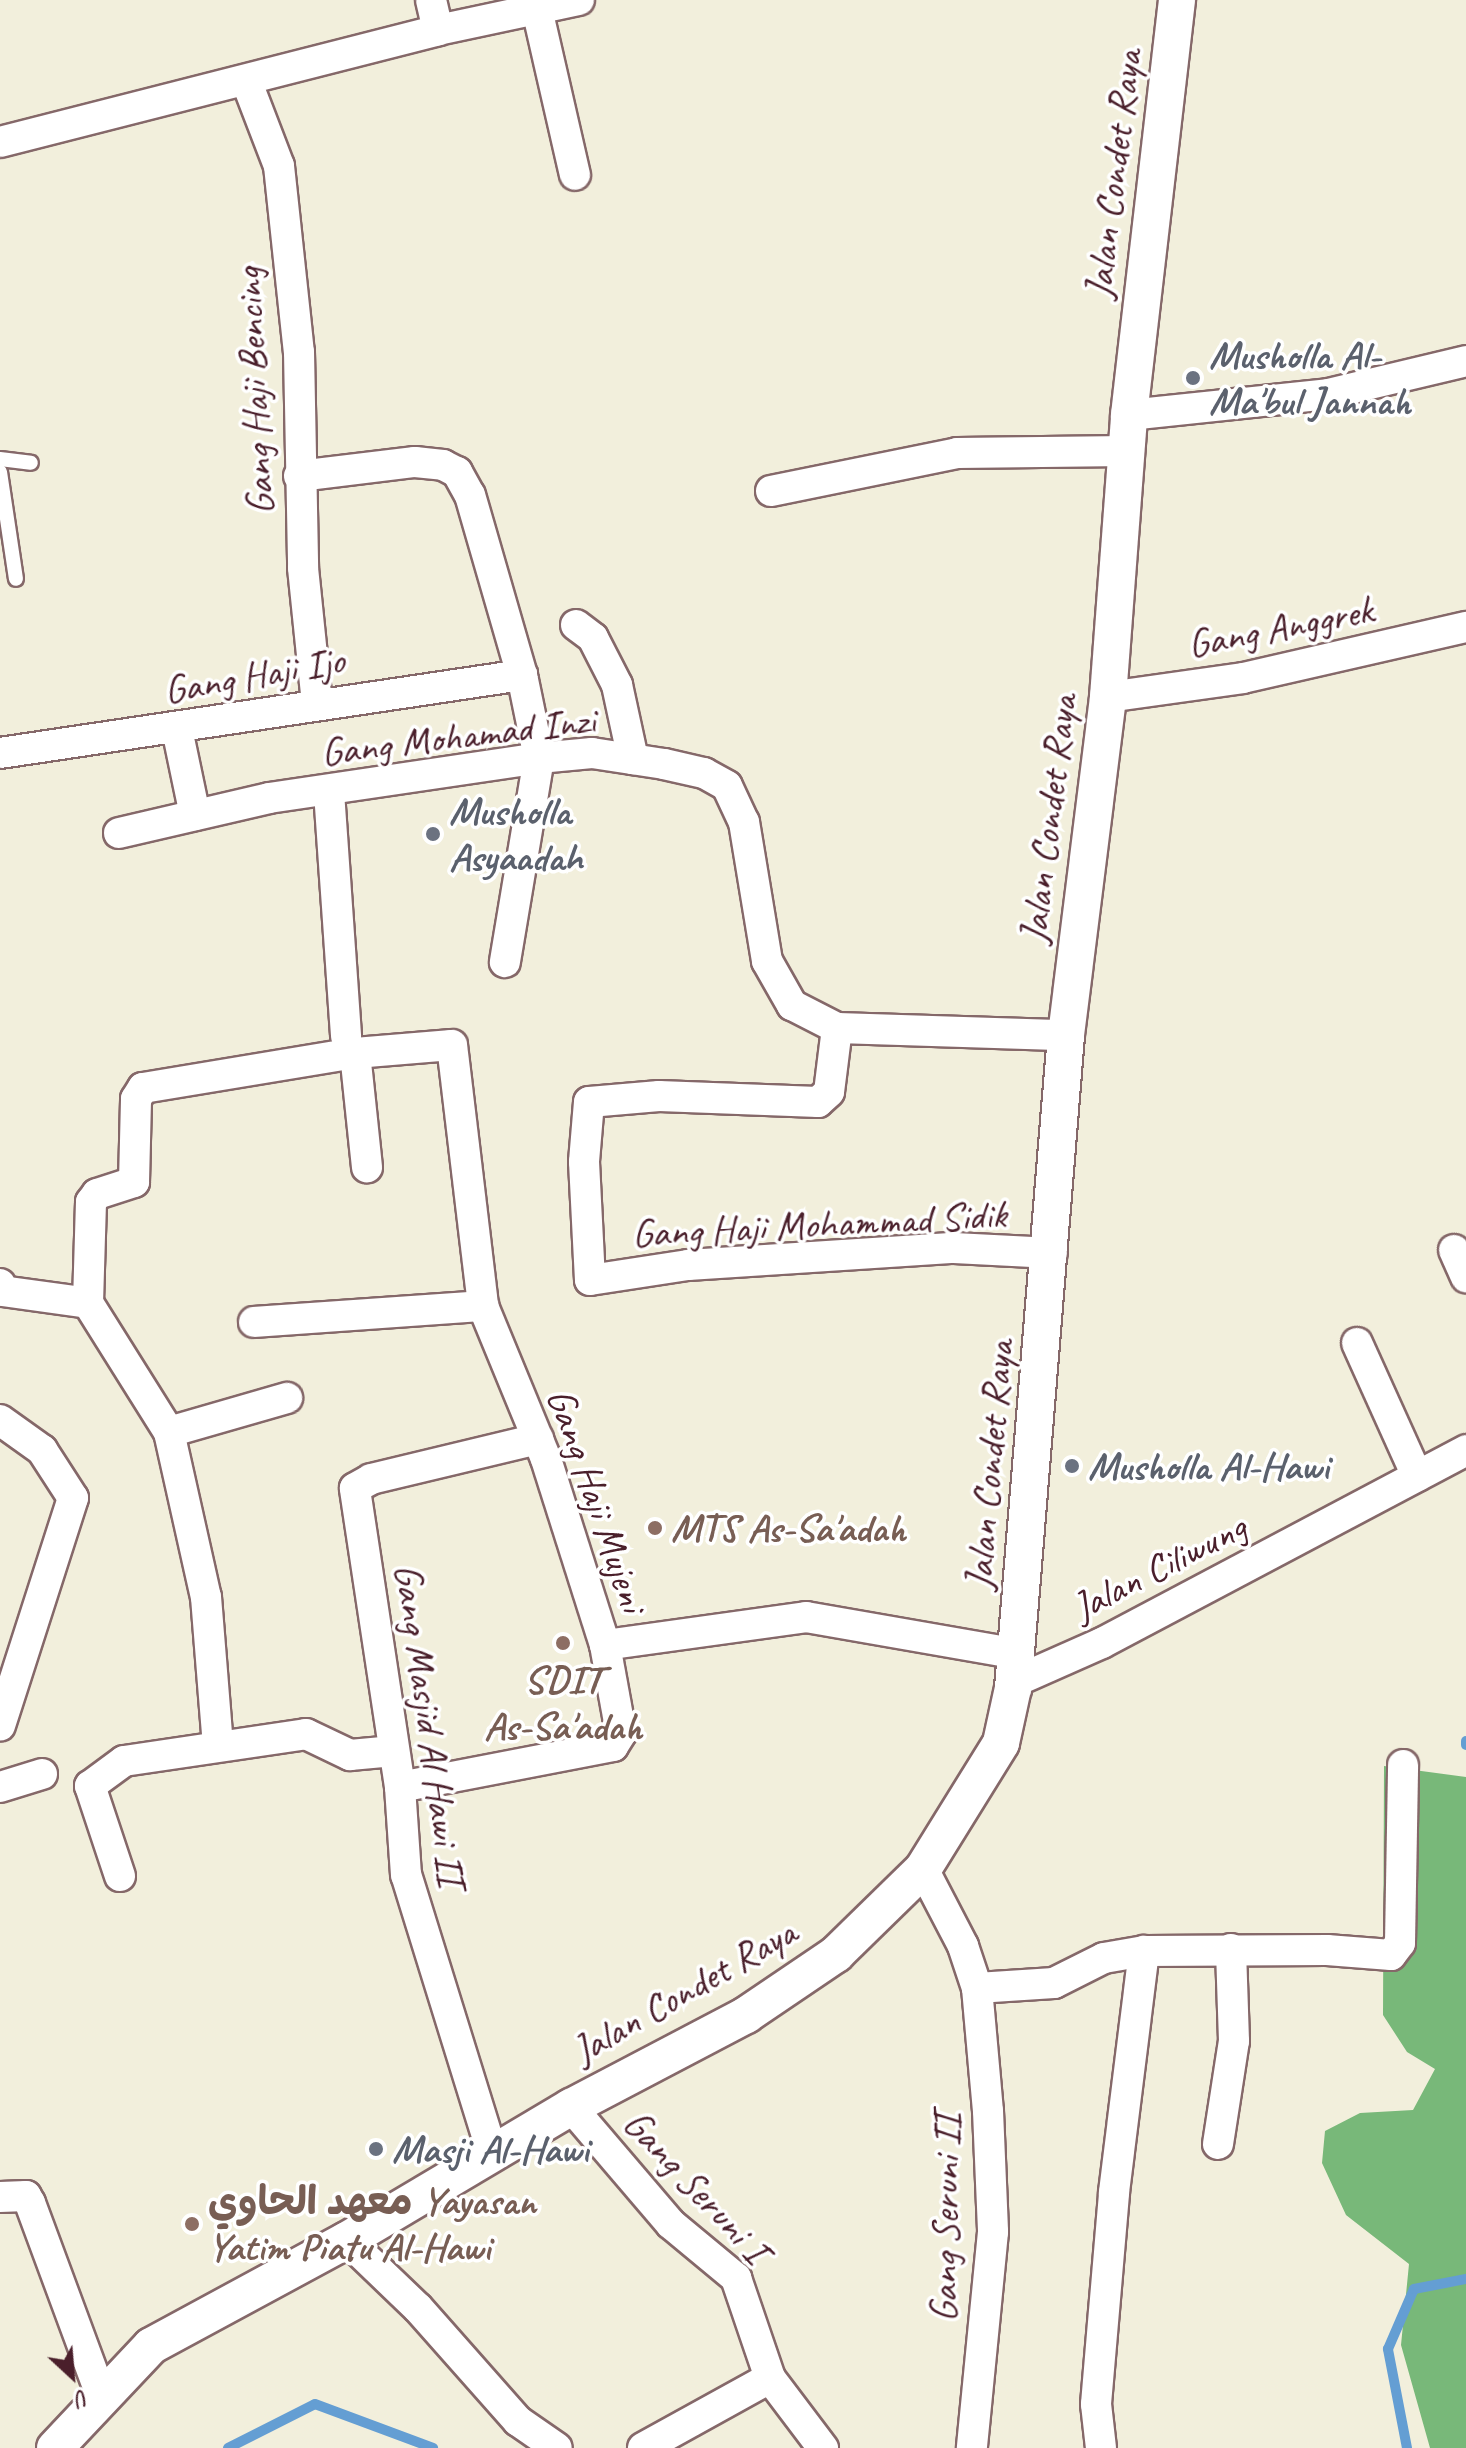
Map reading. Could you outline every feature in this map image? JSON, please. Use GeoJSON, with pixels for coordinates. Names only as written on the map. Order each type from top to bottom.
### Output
{"type":"FeatureCollection","features":[{"type":"Feature","properties":{"kind":"street"},"geometry":{"type":"LineString","coordinates":[[431,0],[438,30]]}},
{"type":"Feature","properties":{"kind":"street"},"geometry":{"type":"LineString","coordinates":[[0,142],[438,30],[579,0]]}},
{"type":"Feature","properties":{"kind":"street","name":"Jalan Condet Raya"},"geometry":{"type":"LineString","coordinates":[[60,2440],[151,2346],[347,2240],[571,2107],[746,2015],[836,1954],[923,1869],[1001,1743],[1015,1668],[1052,1253],[1066,1035],[1108,697],[1129,415],[1177,0]]}},
{"type":"Feature","properties":{"kind":"street"},"geometry":{"type":"LineString","coordinates":[[537,9],[575,175]]}},
{"type":"Feature","properties":{"kind":"street","name":"Gang Haji Bencing"},"geometry":{"type":"LineString","coordinates":[[246,80],[279,166],[299,352],[299,476],[317,704]]}},
{"type":"Feature","properties":{"kind":"street"},"geometry":{"type":"LineString","coordinates":[[1129,415],[1302,398],[1466,361]]}},
{"type":"Feature","properties":{"kind":"street"},"geometry":{"type":"LineString","coordinates":[[771,491],[957,453],[1127,451]]}},
{"type":"Feature","properties":{"kind":"street"},"geometry":{"type":"LineString","coordinates":[[299,476],[415,462],[457,472],[470,495],[522,675],[539,758],[505,962]]}},
{"type":"Feature","properties":{"kind":"street"},"geometry":{"type":"LineString","coordinates":[[576,625],[593,638],[617,685],[633,759]]}},
{"type":"Feature","properties":{"kind":"street","name":"Gang Anggrek"},"geometry":{"type":"LineString","coordinates":[[1108,697],[1357,656],[1466,627]]}},
{"type":"Feature","properties":{"kind":"street","name":"Gang Haji Ijo"},"geometry":{"type":"LineString","coordinates":[[0,753],[177,729],[317,704],[522,675]]}},
{"type":"Feature","properties":{"kind":"street"},"geometry":{"type":"LineString","coordinates":[[177,729],[195,815]]}},
{"type":"Feature","properties":{"kind":"street","name":"Gang Mohamad Inzi"},"geometry":{"type":"LineString","coordinates":[[119,833],[269,798],[329,792],[539,758],[592,753],[704,773],[727,786],[744,822],[767,961],[792,1005],[837,1028],[1066,1035]]}},
{"type":"Feature","properties":{"kind":"street"},"geometry":{"type":"LineString","coordinates":[[329,792],[350,1045],[367,1167]]}},
{"type":"Feature","properties":{"kind":"street","name":"Gang Haji Mohammad Sidik"},"geometry":{"type":"LineString","coordinates":[[837,1028],[829,1092],[818,1102],[659,1096],[589,1102],[584,1162],[590,1280],[688,1265],[954,1248],[1052,1253]]}},
{"type":"Feature","properties":{"kind":"street"},"geometry":{"type":"LineString","coordinates":[[218,1745],[206,1597],[169,1432],[88,1303],[91,1202],[97,1194],[134,1182],[136,1099],[143,1088],[350,1045]]}},
{"type":"Feature","properties":{"kind":"street","name":"Gang Haji Mujeni"},"geometry":{"type":"LineString","coordinates":[[350,1045],[452,1045],[483,1306],[538,1439],[605,1645],[806,1617],[1015,1668]]}},
{"type":"Feature","properties":{"kind":"street"},"geometry":{"type":"LineString","coordinates":[[0,1284],[2,1291],[88,1303]]}},
{"type":"Feature","properties":{"kind":"street"},"geometry":{"type":"LineString","coordinates":[[254,1322],[483,1306]]}},
{"type":"Feature","properties":{"kind":"street"},"geometry":{"type":"LineString","coordinates":[[1357,1343],[1417,1476]]}},
{"type":"Feature","properties":{"kind":"street"},"geometry":{"type":"LineString","coordinates":[[169,1432],[287,1398]]}},
{"type":"Feature","properties":{"kind":"street"},"geometry":{"type":"LineString","coordinates":[[0,1420],[42,1450],[73,1498],[0,1726]]}},
{"type":"Feature","properties":{"kind":"street","name":"Gang Masjid Al Hawi II"},"geometry":{"type":"LineString","coordinates":[[492,2152],[406,1875],[400,1787],[355,1488],[371,1479],[538,1439]]}},
{"type":"Feature","properties":{"kind":"street","name":"Jalan Ciliwung"},"geometry":{"type":"LineString","coordinates":[[1015,1668],[1102,1643],[1466,1450]]}},
{"type":"Feature","properties":{"kind":"street"},"geometry":{"type":"LineString","coordinates":[[400,1787],[613,1746],[621,1733],[605,1645]]}},
{"type":"Feature","properties":{"kind":"street"},"geometry":{"type":"LineString","coordinates":[[120,1876],[90,1786],[124,1761],[306,1734],[350,1755],[394,1751]]}},
{"type":"Feature","properties":{"kind":"street"},"geometry":{"type":"LineString","coordinates":[[977,1988],[1054,1983],[1104,1958],[1144,1951],[1231,1949],[1383,1957],[1397,1951],[1403,1765]]}},
{"type":"Feature","properties":{"kind":"street"},"geometry":{"type":"LineString","coordinates":[[0,1787],[42,1774]]}},
{"type":"Feature","properties":{"kind":"street","name":"Gang Seruni II"},"geometry":{"type":"LineString","coordinates":[[923,1869],[963,1946],[977,1988],[993,2232],[972,2448]]}},
{"type":"Feature","properties":{"kind":"street"},"geometry":{"type":"LineString","coordinates":[[1218,2144],[1234,2041],[1231,1949]]}},
{"type":"Feature","properties":{"kind":"street"},"geometry":{"type":"LineString","coordinates":[[1101,2448],[1096,2404],[1112,2207],[1144,1951]]}},
{"type":"Feature","properties":{"kind":"street","name":"Gang Seruni I"},"geometry":{"type":"LineString","coordinates":[[571,2107],[671,2224],[736,2278],[770,2378],[823,2448]]}},
{"type":"Feature","properties":{"kind":"street"},"geometry":{"type":"LineString","coordinates":[[13,2196],[101,2395]]}},
{"type":"Feature","properties":{"kind":"street"},"geometry":{"type":"LineString","coordinates":[[347,2240],[418,2308],[518,2421],[557,2448]]}},
{"type":"Feature","properties":{"kind":"street"},"geometry":{"type":"LineString","coordinates":[[643,2448],[683,2439],[770,2378]]}},
{"type":"Feature","properties":{"kind":"lane"},"geometry":{"type":"LineString","coordinates":[[0,459],[31,463]]}},
{"type":"Feature","properties":{"kind":"lane"},"geometry":{"type":"LineString","coordinates":[[0,472],[16,579]]}},
{"type":"Feature","properties":{"kind":"green space"},"geometry":{"type":"Polygon","coordinates":[[[1384,1766],[1466,1777],[1466,2448],[1430,2448],[1401,2345],[1409,2264],[1346,2215],[1322,2163],[1325,2131],[1360,2113],[1413,2110],[1435,2069],[1407,2052],[1383,2015],[1384,1766]]]}},
{"type":"Feature","properties":{"kind":"waterway"},"geometry":{"type":"LineString","coordinates":[[1407,2448],[1388,2349],[1414,2289],[1466,2279]]}},
{"type":"Feature","properties":{"kind":"waterway"},"geometry":{"type":"LineString","coordinates":[[228,2448],[315,2404],[433,2448]]}},
{"type":"Feature","properties":{"kind":"place","name":"Musholla Al- Ma'bul Jannah"},"geometry":{"type":"Point","coordinates":[1193,378]}},
{"type":"Feature","properties":{"kind":"place","name":"Musholla Asyaadah"},"geometry":{"type":"Point","coordinates":[433,834]}},
{"type":"Feature","properties":{"kind":"place","name":"Musholla Al-Hawi"},"geometry":{"type":"Point","coordinates":[1072,1466]}},
{"type":"Feature","properties":{"kind":"place","name":"MTS As-Sa'adah"},"geometry":{"type":"Point","coordinates":[655,1528]}},
{"type":"Feature","properties":{"kind":"place","name":"SDIT As-Sa'adah"},"geometry":{"type":"Point","coordinates":[563,1643]}},
{"type":"Feature","properties":{"kind":"place","name":"Masji Al-Hawi"},"geometry":{"type":"Point","coordinates":[376,2149]}},
{"type":"Feature","properties":{"kind":"place","name":"معهد الحاوي Yayasan Yatim Piatu Al-Hawi"},"geometry":{"type":"Point","coordinates":[192,2224]}}]}
